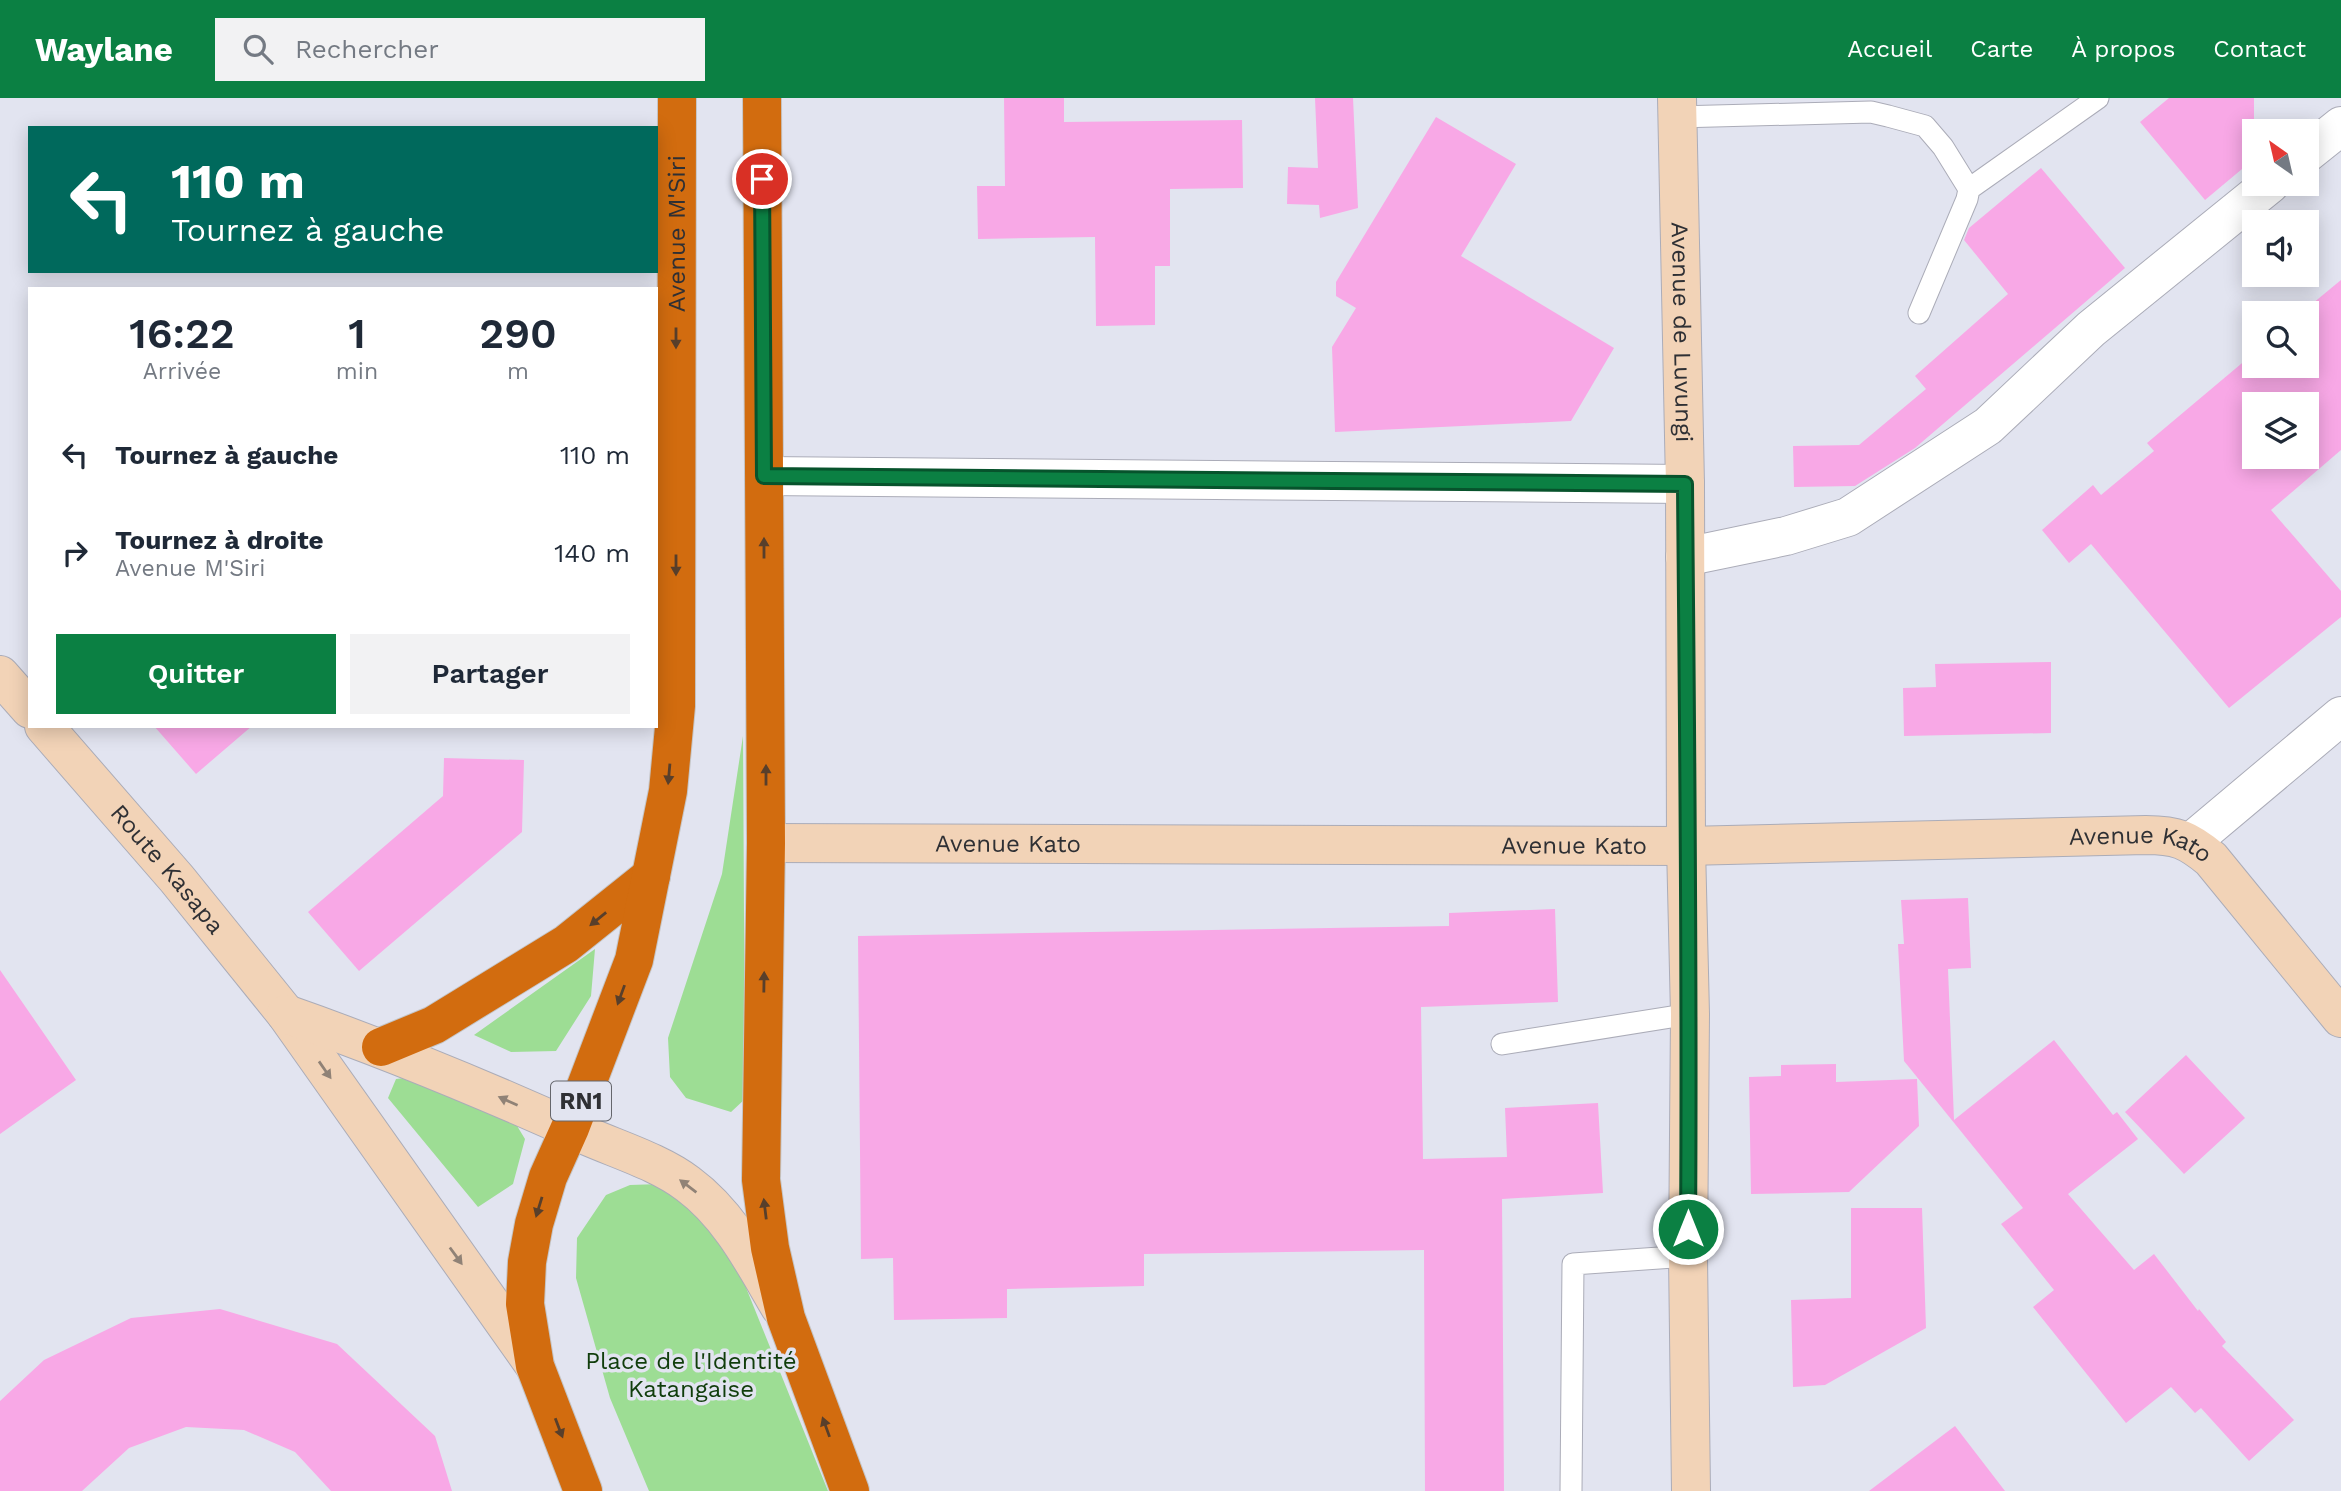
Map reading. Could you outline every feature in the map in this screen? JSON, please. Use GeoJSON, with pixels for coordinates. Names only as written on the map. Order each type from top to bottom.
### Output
{"type":"FeatureCollection","features":[{"type":"Feature","properties":{"kind":"highway","name":"Avenue M'Siri"},"geometry":{"type":"LineString","coordinates":[[651,876],[668,791],[676,706],[677,98]]}},
{"type":"Feature","properties":{"kind":"highway"},"geometry":{"type":"LineString","coordinates":[[762,98],[766,843],[761,1180],[770,1248],[786,1318],[850,1491]]}},
{"type":"Feature","properties":{"kind":"highway"},"geometry":{"type":"LineString","coordinates":[[381,1047],[434,1025],[546,957],[651,876]]}},
{"type":"Feature","properties":{"kind":"highway","name":"RN1"},"geometry":{"type":"LineString","coordinates":[[583,1491],[536,1366],[525,1304],[527,1262],[534,1224],[548,1177],[570,1128],[634,960],[651,876]]}},
{"type":"Feature","properties":{"kind":"street","name":"Avenue de Luvungi"},"geometry":{"type":"LineString","coordinates":[[1677,107],[1685,484],[1691,1491]]}},
{"type":"Feature","properties":{"kind":"street"},"geometry":{"type":"LineString","coordinates":[[2319,144],[2341,126]]}},
{"type":"Feature","properties":{"kind":"street"},"geometry":{"type":"LineString","coordinates":[[1685,556],[1786,536],[1849,517],[1988,426],[2091,329],[2255,196]]}},
{"type":"Feature","properties":{"kind":"street"},"geometry":{"type":"LineString","coordinates":[[764,476],[1685,484]]}},
{"type":"Feature","properties":{"kind":"street"},"geometry":{"type":"LineString","coordinates":[[0,675],[28,707]]}},
{"type":"Feature","properties":{"kind":"street"},"geometry":{"type":"LineString","coordinates":[[2191,842],[2341,716]]}},
{"type":"Feature","properties":{"kind":"street","name":"Route Kasapa"},"geometry":{"type":"LineString","coordinates":[[46,728],[177,879],[286,1014]]}},
{"type":"Feature","properties":{"kind":"street","name":"Avenue Kato"},"geometry":{"type":"LineString","coordinates":[[766,843],[1686,846],[2176,836],[2191,842],[2226,875],[2341,1018]]}},
{"type":"Feature","properties":{"kind":"street"},"geometry":{"type":"LineString","coordinates":[[286,1014],[381,1047],[651,1163],[688,1183],[718,1212],[743,1242],[786,1318]]}},
{"type":"Feature","properties":{"kind":"street"},"geometry":{"type":"LineString","coordinates":[[286,1014],[536,1366]]}},
{"type":"Feature","properties":{"kind":"lane"},"geometry":{"type":"LineString","coordinates":[[1969,188],[2098,98]]}},
{"type":"Feature","properties":{"kind":"lane"},"geometry":{"type":"LineString","coordinates":[[1677,107],[1871,112],[1925,126],[1943,147],[1969,188],[1967,199],[1919,313]]}},
{"type":"Feature","properties":{"kind":"lane"},"geometry":{"type":"LineString","coordinates":[[1502,1044],[1690,1014]]}},
{"type":"Feature","properties":{"kind":"lane"},"geometry":{"type":"LineString","coordinates":[[1571,1491],[1573,1264],[1688,1255]]}},
{"type":"Feature","properties":{"kind":"green space"},"geometry":{"type":"Polygon","coordinates":[[[743,736],[745,1099],[731,1112],[686,1098],[670,1077],[668,1038],[722,874],[743,736]]]}},
{"type":"Feature","properties":{"kind":"green space"},"geometry":{"type":"Polygon","coordinates":[[[595,949],[591,996],[556,1051],[511,1052],[474,1035],[595,949]]]}},
{"type":"Feature","properties":{"kind":"green space"},"geometry":{"type":"Polygon","coordinates":[[[411,1077],[511,1116],[525,1139],[513,1184],[478,1207],[388,1098],[396,1079],[411,1077]]]}},
{"type":"Feature","properties":{"kind":"green space","name":"Place de l'Identité Katangaise"},"geometry":{"type":"Polygon","coordinates":[[[660,1184],[722,1228],[828,1491],[649,1491],[610,1398],[576,1278],[577,1238],[606,1195],[630,1185],[660,1184]]]}},
{"type":"Feature","properties":{"kind":"building"},"geometry":{"type":"Polygon","coordinates":[[[1004,98],[1064,98],[1064,122],[1242,120],[1243,188],[1170,189],[1170,266],[1155,266],[1155,325],[1096,326],[1095,237],[978,239],[977,186],[1005,186],[1004,98]]]}},
{"type":"Feature","properties":{"kind":"building"},"geometry":{"type":"Polygon","coordinates":[[[1315,98],[1353,98],[1358,208],[1320,218],[1319,205],[1287,204],[1288,167],[1318,168],[1315,98]]]}},
{"type":"Feature","properties":{"kind":"building"},"geometry":{"type":"Polygon","coordinates":[[[2169,98],[2254,98],[2254,119],[2242,119],[2242,169],[2205,200],[2140,122],[2169,98]]]}},
{"type":"Feature","properties":{"kind":"building"},"geometry":{"type":"Polygon","coordinates":[[[1436,117],[1516,164],[1461,256],[1614,348],[1571,421],[1335,432],[1332,347],[1356,308],[1336,296],[1336,282],[1436,117]]]}},
{"type":"Feature","properties":{"kind":"building"},"geometry":{"type":"Polygon","coordinates":[[[2041,168],[2125,268],[1915,448],[1855,486],[1794,487],[1793,446],[1859,445],[1926,389],[1915,376],[2008,294],[1964,240],[1969,228],[2041,168]]]}},
{"type":"Feature","properties":{"kind":"building"},"geometry":{"type":"Polygon","coordinates":[[[2341,280],[2341,450],[2319,469],[2319,392],[2242,392],[2242,469],[2319,469],[2271,510],[2341,591],[2341,617],[2229,708],[2091,544],[2069,563],[2042,530],[2093,485],[2101,495],[2154,451],[2147,443],[2242,363],[2242,378],[2319,378],[2319,301],[2316,301],[2341,280]]]}},
{"type":"Feature","properties":{"kind":"building"},"geometry":{"type":"Polygon","coordinates":[[[2051,662],[2051,733],[1904,736],[1903,688],[1936,687],[1935,664],[2051,662]]]}},
{"type":"Feature","properties":{"kind":"building"},"geometry":{"type":"Polygon","coordinates":[[[156,728],[250,728],[196,774],[156,728]]]}},
{"type":"Feature","properties":{"kind":"building"},"geometry":{"type":"Polygon","coordinates":[[[444,758],[524,760],[522,832],[359,971],[308,912],[443,796],[444,758]]]}},
{"type":"Feature","properties":{"kind":"building"},"geometry":{"type":"Polygon","coordinates":[[[1968,898],[1971,968],[1948,969],[1954,1120],[2054,1040],[2113,1115],[2117,1112],[2138,1139],[2068,1194],[2134,1270],[2154,1254],[2226,1342],[2222,1346],[2294,1420],[2249,1461],[2201,1408],[2195,1413],[2171,1387],[2126,1423],[2033,1307],[2054,1290],[2001,1224],[2023,1208],[1904,1061],[1898,944],[1904,944],[1901,900],[1968,898]]]}},
{"type":"Feature","properties":{"kind":"building"},"geometry":{"type":"Polygon","coordinates":[[[1555,909],[1558,1002],[1421,1007],[1423,1159],[1507,1157],[1505,1108],[1598,1103],[1603,1193],[1502,1199],[1504,1491],[1425,1491],[1424,1250],[1144,1254],[1144,1286],[1007,1289],[1007,1318],[894,1320],[893,1258],[861,1259],[858,936],[1449,926],[1449,913],[1555,909]]]}},
{"type":"Feature","properties":{"kind":"building"},"geometry":{"type":"Polygon","coordinates":[[[0,970],[76,1080],[0,1134],[0,970]]]}},
{"type":"Feature","properties":{"kind":"building"},"geometry":{"type":"Polygon","coordinates":[[[2186,1055],[2245,1118],[2184,1174],[2125,1112],[2186,1055]]]}},
{"type":"Feature","properties":{"kind":"building"},"geometry":{"type":"Polygon","coordinates":[[[1836,1064],[1836,1082],[1917,1079],[1919,1126],[1849,1192],[1751,1194],[1749,1077],[1781,1076],[1781,1065],[1836,1064]]]}},
{"type":"Feature","properties":{"kind":"building"},"geometry":{"type":"Polygon","coordinates":[[[1851,1208],[1922,1208],[1926,1328],[1825,1385],[1793,1387],[1791,1300],[1851,1298],[1851,1208]]]}},
{"type":"Feature","properties":{"kind":"building"},"geometry":{"type":"Polygon","coordinates":[[[220,1309],[337,1344],[435,1436],[452,1491],[331,1491],[295,1452],[244,1430],[186,1427],[129,1448],[82,1491],[0,1491],[0,1401],[44,1360],[131,1318],[220,1309]]]}},
{"type":"Feature","properties":{"kind":"building"},"geometry":{"type":"Polygon","coordinates":[[[1955,1426],[2005,1491],[1869,1491],[1955,1426]]]}},
{"type":"Feature","properties":{"kind":"route"},"geometry":{"type":"LineString","coordinates":[[762,179],[764,476],[1685,484],[1686,846],[1690,1014],[1688,1229]]}}]}
